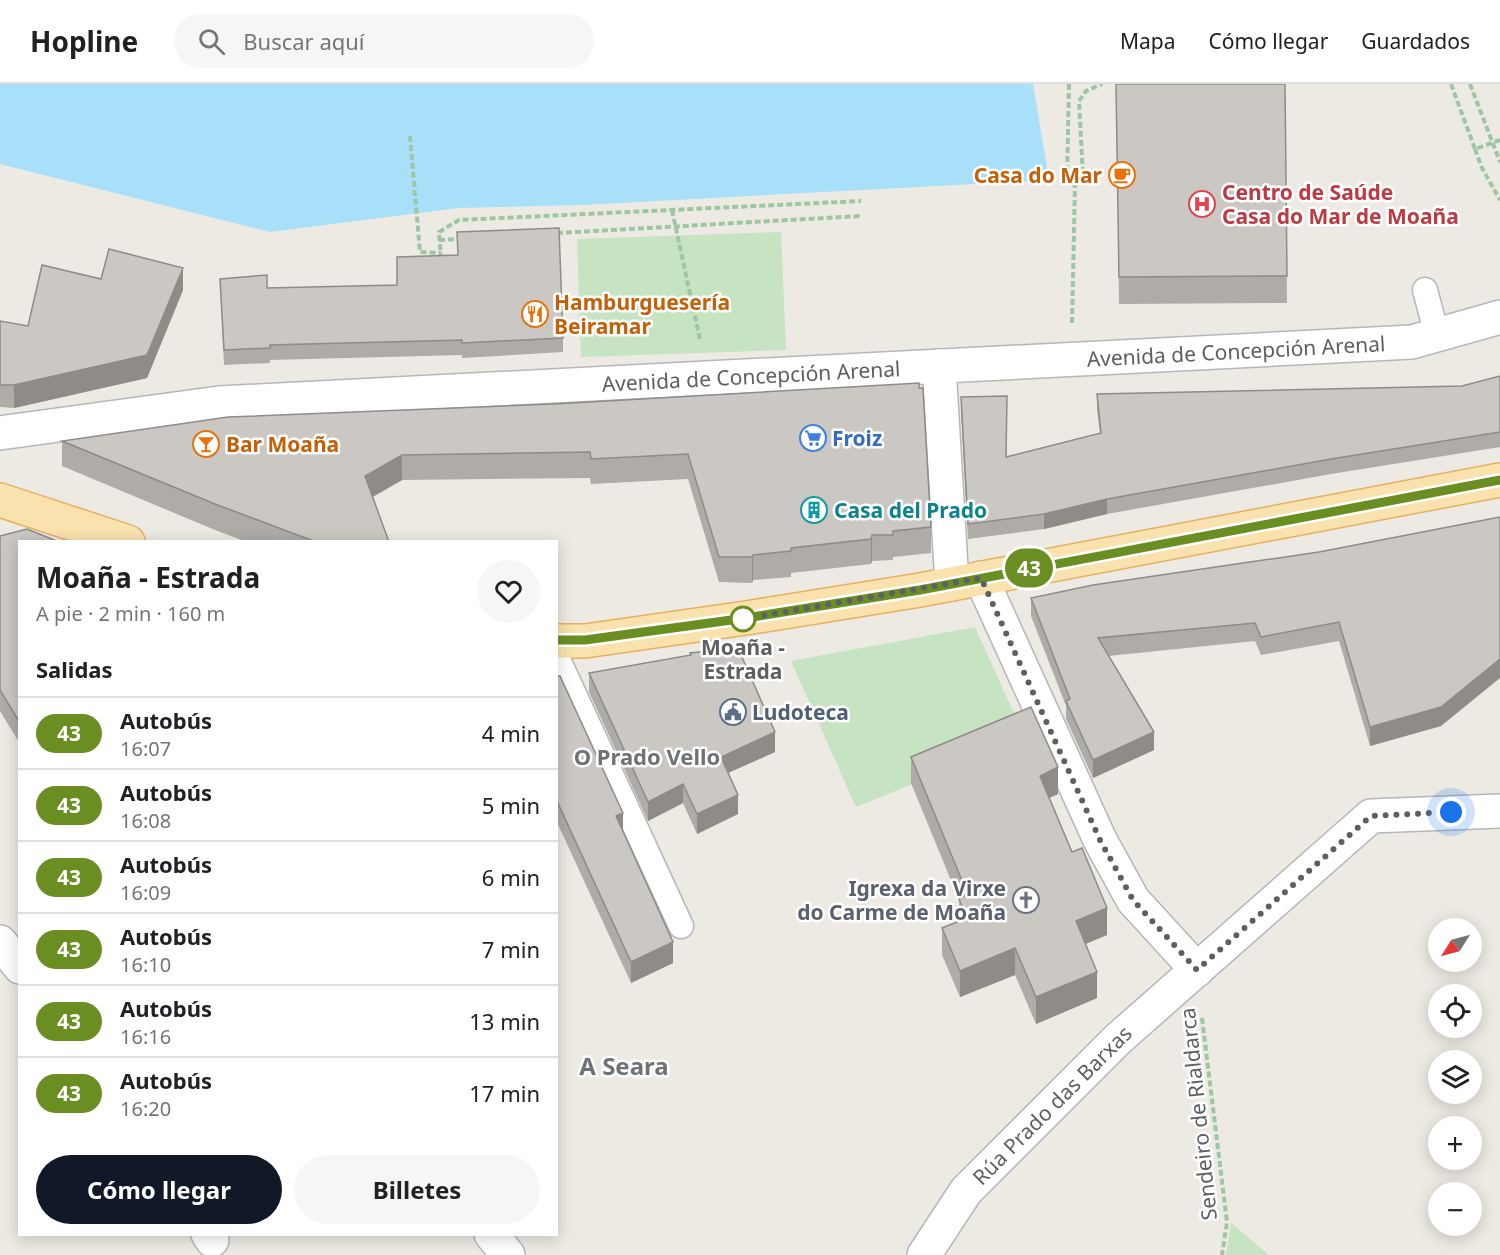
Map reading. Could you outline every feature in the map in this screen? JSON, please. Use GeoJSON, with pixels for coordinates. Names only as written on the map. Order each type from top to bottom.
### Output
{"type":"FeatureCollection","features":[{"type":"Feature","properties":{"kind":"main road"},"geometry":{"type":"LineString","coordinates":[[558,640],[585,640],[746,618],[966,581],[1500,480]]}},
{"type":"Feature","properties":{"kind":"main road"},"geometry":{"type":"LineString","coordinates":[[0,500],[122,540]]}},
{"type":"Feature","properties":{"kind":"street","name":"Avenida de Concepción Arenal"},"geometry":{"type":"LineString","coordinates":[[0,433],[219,403],[1412,342],[1500,317]]}},
{"type":"Feature","properties":{"kind":"street"},"geometry":{"type":"LineString","coordinates":[[939,366],[966,581],[1133,900],[1197,970]]}},
{"type":"Feature","properties":{"kind":"street","name":"Rúa Prado das Barxas"},"geometry":{"type":"LineString","coordinates":[[924,1255],[966,1191],[1118,1039],[1371,816],[1500,811]]}},
{"type":"Feature","properties":{"kind":"street"},"geometry":{"type":"LineString","coordinates":[[0,942],[18,964]]}},
{"type":"Feature","properties":{"kind":"street"},"geometry":{"type":"LineString","coordinates":[[493,1236],[508,1255]]}},
{"type":"Feature","properties":{"kind":"lane"},"geometry":{"type":"LineString","coordinates":[[1425,290],[1437,335]]}},
{"type":"Feature","properties":{"kind":"lane"},"geometry":{"type":"LineString","coordinates":[[558,659],[681,926]]}},
{"type":"Feature","properties":{"kind":"path"},"geometry":{"type":"LineString","coordinates":[[1069,84],[1067,179],[1075,186]]}},
{"type":"Feature","properties":{"kind":"path"},"geometry":{"type":"LineString","coordinates":[[1072,360],[1075,186],[1083,176],[1079,101],[1086,91],[1102,84]]}},
{"type":"Feature","properties":{"kind":"path"},"geometry":{"type":"LineString","coordinates":[[1451,84],[1482,168],[1500,200]]}},
{"type":"Feature","properties":{"kind":"path"},"geometry":{"type":"LineString","coordinates":[[1470,84],[1499,153],[1500,162]]}},
{"type":"Feature","properties":{"kind":"path"},"geometry":{"type":"LineString","coordinates":[[410,136],[420,252],[441,252]]}},
{"type":"Feature","properties":{"kind":"path"},"geometry":{"type":"LineString","coordinates":[[1475,150],[1500,140]]}},
{"type":"Feature","properties":{"kind":"path"},"geometry":{"type":"LineString","coordinates":[[441,264],[439,232],[459,220],[861,201]]}},
{"type":"Feature","properties":{"kind":"path"},"geometry":{"type":"LineString","coordinates":[[672,210],[709,378]]}},
{"type":"Feature","properties":{"kind":"path"},"geometry":{"type":"LineString","coordinates":[[545,234],[861,216]]}},
{"type":"Feature","properties":{"kind":"path"},"geometry":{"type":"LineString","coordinates":[[440,240],[463,239]]}},
{"type":"Feature","properties":{"kind":"path","name":"Sendeiro de Rialdarca"},"geometry":{"type":"LineString","coordinates":[[1197,970],[1227,1222],[1222,1255]]}},
{"type":"Feature","properties":{"kind":"green space"},"geometry":{"type":"Polygon","coordinates":[[[781,232],[786,350],[581,357],[577,239],[781,232]]]}},
{"type":"Feature","properties":{"kind":"green space"},"geometry":{"type":"Polygon","coordinates":[[[975,627],[1025,738],[856,807],[791,661],[975,627]]]}},
{"type":"Feature","properties":{"kind":"green space"},"geometry":{"type":"Polygon","coordinates":[[[1231,1223],[1269,1255],[1226,1255],[1231,1223]]]}},
{"type":"Feature","properties":{"kind":"water"},"geometry":{"type":"Polygon","coordinates":[[[0,84],[1033,84],[1049,180],[582,205],[458,208],[270,232],[0,164],[0,84]]]}},
{"type":"Feature","properties":{"kind":"building","name":"Centro de Saúde Casa do Mar de Moaña"},"geometry":{"type":"Polygon","coordinates":[[[1116,84],[1285,84],[1287,276],[1119,277],[1116,84]]]}},
{"type":"Feature","properties":{"kind":"building"},"geometry":{"type":"Polygon","coordinates":[[[559,228],[563,338],[462,343],[462,340],[270,345],[270,348],[224,350],[220,279],[267,275],[267,288],[397,285],[397,257],[458,255],[457,232],[559,228]]]}},
{"type":"Feature","properties":{"kind":"building"},"geometry":{"type":"Polygon","coordinates":[[[109,249],[183,268],[147,355],[14,385],[0,385],[0,321],[28,326],[42,265],[101,279],[109,249]]]}},
{"type":"Feature","properties":{"kind":"building"},"geometry":{"type":"Polygon","coordinates":[[[1500,376],[1500,432],[1107,499],[1044,514],[968,524],[961,397],[1007,396],[1006,457],[1101,433],[1097,394],[1462,386],[1500,376]]]}},
{"type":"Feature","properties":{"kind":"building"},"geometry":{"type":"Polygon","coordinates":[[[919,383],[919,388],[923,388],[931,527],[893,531],[893,535],[872,535],[871,539],[791,548],[791,551],[753,555],[752,557],[719,557],[688,454],[591,459],[590,452],[402,455],[365,476],[388,540],[311,540],[215,504],[62,441],[228,417],[554,404],[919,383]]]}},
{"type":"Feature","properties":{"kind":"building"},"geometry":{"type":"Polygon","coordinates":[[[1500,517],[1500,659],[1441,707],[1370,727],[1339,622],[1261,637],[1255,623],[1098,638],[1154,732],[1093,760],[1066,701],[1070,699],[1031,598],[1093,585],[1319,552],[1500,517]]]}},
{"type":"Feature","properties":{"kind":"building"},"geometry":{"type":"Polygon","coordinates":[[[27,529],[54,540],[18,540],[18,720],[0,690],[0,536],[27,529]]]}},
{"type":"Feature","properties":{"kind":"building"},"geometry":{"type":"Polygon","coordinates":[[[738,648],[775,732],[721,757],[738,795],[697,814],[683,784],[648,802],[589,673],[691,655],[690,653],[738,648]]]}},
{"type":"Feature","properties":{"kind":"building"},"geometry":{"type":"Polygon","coordinates":[[[558,676],[560,676],[623,813],[616,816],[673,942],[631,962],[558,803],[558,676]]]}},
{"type":"Feature","properties":{"kind":"building","name":"Igrexa da Virxe do Carme de Moaña"},"geometry":{"type":"Polygon","coordinates":[[[1031,707],[1058,767],[1040,776],[1072,852],[1082,848],[1107,908],[1076,921],[1097,972],[1036,997],[1015,948],[960,971],[942,928],[967,918],[959,899],[968,895],[911,757],[1031,707]]]}},
{"type":"Feature","properties":{"kind":"bus line","name":"43"},"geometry":{"type":"LineString","coordinates":[[558,640],[585,640],[746,618],[920,590],[1182,538],[1500,480]]}},
{"type":"Feature","properties":{"kind":"place","name":"Casa do Mar"},"geometry":{"type":"Point","coordinates":[1122,175]}},
{"type":"Feature","properties":{"kind":"place","name":"Centro de Saúde Casa do Mar de Moaña"},"geometry":{"type":"Point","coordinates":[1202,204]}},
{"type":"Feature","properties":{"kind":"place","name":"Hamburguesería Beiramar"},"geometry":{"type":"Point","coordinates":[535,314]}},
{"type":"Feature","properties":{"kind":"place","name":"Froiz"},"geometry":{"type":"Point","coordinates":[813,438]}},
{"type":"Feature","properties":{"kind":"place","name":"Bar Moaña"},"geometry":{"type":"Point","coordinates":[206,444]}},
{"type":"Feature","properties":{"kind":"place","name":"Casa del Prado"},"geometry":{"type":"Point","coordinates":[814,510]}},
{"type":"Feature","properties":{"kind":"place","name":"Moaña - Estrada"},"geometry":{"type":"Point","coordinates":[743,619]}},
{"type":"Feature","properties":{"kind":"place","name":"Ludoteca"},"geometry":{"type":"Point","coordinates":[733,712]}},
{"type":"Feature","properties":{"kind":"place","name":"Igrexa da Virxe do Carme de Moaña"},"geometry":{"type":"Point","coordinates":[1026,900]}},
{"type":"Feature","properties":{"kind":"district","name":"O Prado Vello"},"geometry":{"type":"Point","coordinates":[647,756]}},
{"type":"Feature","properties":{"kind":"district","name":"A Seara"},"geometry":{"type":"Point","coordinates":[624,1065]}},
{"type":"Feature","properties":{"kind":"route"},"geometry":{"type":"LineString","coordinates":[[743,619],[981,578],[1100,840],[1133,900],[1197,970],[1371,816],[1451,812]]}}]}
